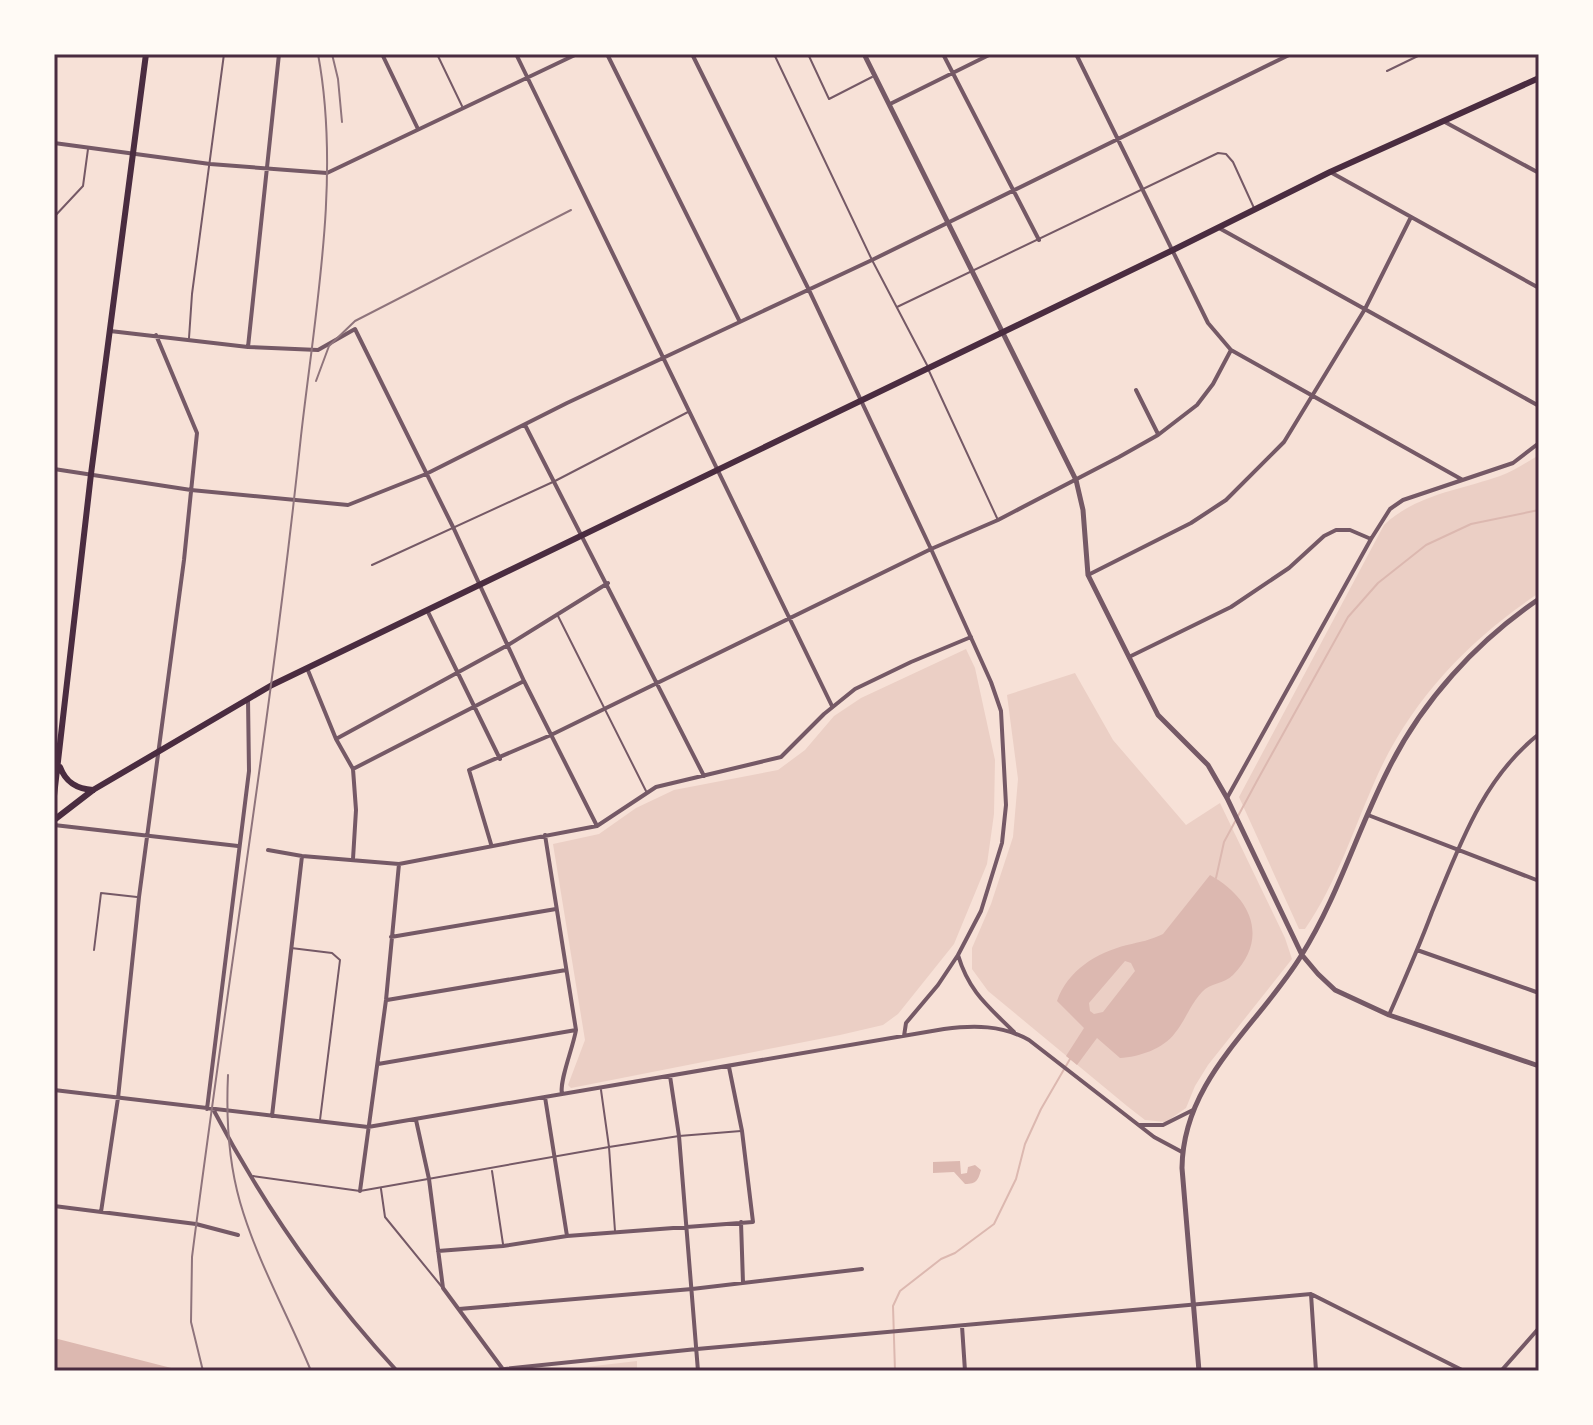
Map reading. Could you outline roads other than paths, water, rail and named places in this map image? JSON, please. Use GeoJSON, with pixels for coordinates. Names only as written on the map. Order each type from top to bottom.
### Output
{"type":"FeatureCollection","features":[{"type":"Feature","properties":{"kind":"main road"},"geometry":{"type":"LineString","coordinates":[[54,796],[91,474],[146,54]]}},
{"type":"Feature","properties":{"kind":"main road"},"geometry":{"type":"LineString","coordinates":[[54,823],[93,790],[307,668],[1219,228],[1254,208],[1441,120],[1539,78]]}},
{"type":"Feature","properties":{"kind":"main road"},"geometry":{"type":"LineString","coordinates":[[58,761],[68,782],[75,787],[93,790]]}},
{"type":"Feature","properties":{"kind":"street"},"geometry":{"type":"LineString","coordinates":[[248,347],[279,54]]}},
{"type":"Feature","properties":{"kind":"street"},"geometry":{"type":"LineString","coordinates":[[382,54],[418,129]]}},
{"type":"Feature","properties":{"kind":"street"},"geometry":{"type":"LineString","coordinates":[[516,54],[832,706]]}},
{"type":"Feature","properties":{"kind":"street"},"geometry":{"type":"LineString","coordinates":[[54,143],[210,164],[331,172],[577,54]]}},
{"type":"Feature","properties":{"kind":"street"},"geometry":{"type":"LineString","coordinates":[[607,54],[739,320]]}},
{"type":"Feature","properties":{"kind":"street"},"geometry":{"type":"LineString","coordinates":[[692,54],[861,400],[971,637],[1001,711],[1006,805],[1002,843],[981,911],[938,985],[906,1023],[904,1036]]}},
{"type":"Feature","properties":{"kind":"street"},"geometry":{"type":"LineString","coordinates":[[864,54],[1076,480],[1083,510],[1088,575],[1158,715],[1208,765],[1227,798],[1302,955],[1335,990],[1389,1015],[1539,1066]]}},
{"type":"Feature","properties":{"kind":"street"},"geometry":{"type":"LineString","coordinates":[[943,54],[1039,240]]}},
{"type":"Feature","properties":{"kind":"street"},"geometry":{"type":"LineString","coordinates":[[890,104],[991,54]]}},
{"type":"Feature","properties":{"kind":"street"},"geometry":{"type":"LineString","coordinates":[[1076,54],[1208,323],[1231,350],[1461,479]]}},
{"type":"Feature","properties":{"kind":"street"},"geometry":{"type":"LineString","coordinates":[[54,469],[191,490],[348,505],[426,474],[1291,54]]}},
{"type":"Feature","properties":{"kind":"street"},"geometry":{"type":"LineString","coordinates":[[1441,120],[1539,173]]}},
{"type":"Feature","properties":{"kind":"street"},"geometry":{"type":"LineString","coordinates":[[1330,172],[1539,288]]}},
{"type":"Feature","properties":{"kind":"street"},"geometry":{"type":"LineString","coordinates":[[1088,575],[1191,523],[1226,500],[1284,442],[1365,309],[1411,217]]}},
{"type":"Feature","properties":{"kind":"street"},"geometry":{"type":"LineString","coordinates":[[1219,228],[1539,406]]}},
{"type":"Feature","properties":{"kind":"street"},"geometry":{"type":"LineString","coordinates":[[110,331],[248,347],[318,350],[355,329],[597,826]]}},
{"type":"Feature","properties":{"kind":"street"},"geometry":{"type":"LineString","coordinates":[[101,1212],[118,1098],[139,897],[197,433],[156,335]]}},
{"type":"Feature","properties":{"kind":"street"},"geometry":{"type":"LineString","coordinates":[[491,844],[469,770],[551,735],[931,549],[998,520],[1158,435],[1197,405],[1213,384],[1231,350]]}},
{"type":"Feature","properties":{"kind":"street"},"geometry":{"type":"LineString","coordinates":[[1136,390],[1158,435]]}},
{"type":"Feature","properties":{"kind":"street"},"geometry":{"type":"LineString","coordinates":[[524,425],[608,583],[655,683],[704,776]]}},
{"type":"Feature","properties":{"kind":"street"},"geometry":{"type":"LineString","coordinates":[[1227,798],[1390,509],[1414,496],[1513,463],[1539,443]]}},
{"type":"Feature","properties":{"kind":"street"},"geometry":{"type":"LineString","coordinates":[[1129,657],[1231,607],[1289,568],[1324,536],[1336,530],[1350,530],[1371,539]]}},
{"type":"Feature","properties":{"kind":"street"},"geometry":{"type":"LineString","coordinates":[[336,739],[508,645],[608,583]]}},
{"type":"Feature","properties":{"kind":"street"},"geometry":{"type":"LineString","coordinates":[[1199,1371],[1182,1152],[1193,1110],[1215,1068],[1266,1007],[1302,955],[1344,875],[1396,754],[1436,695],[1493,635],[1539,599]]}},
{"type":"Feature","properties":{"kind":"street"},"geometry":{"type":"LineString","coordinates":[[427,609],[500,759]]}},
{"type":"Feature","properties":{"kind":"street"},"geometry":{"type":"LineString","coordinates":[[268,850],[399,864],[597,826],[646,792],[781,757],[832,706],[855,689],[971,637]]}},
{"type":"Feature","properties":{"kind":"street"},"geometry":{"type":"LineString","coordinates":[[307,668],[336,739],[353,769],[356,810],[353,859]]}},
{"type":"Feature","properties":{"kind":"street"},"geometry":{"type":"LineString","coordinates":[[353,769],[524,681]]}},
{"type":"Feature","properties":{"kind":"street"},"geometry":{"type":"LineString","coordinates":[[248,699],[249,771],[210,1109],[337,1300],[397,1371]]}},
{"type":"Feature","properties":{"kind":"street"},"geometry":{"type":"LineString","coordinates":[[1389,1015],[1457,851],[1488,789],[1509,761],[1538,736]]}},
{"type":"Feature","properties":{"kind":"street"},"geometry":{"type":"LineString","coordinates":[[1368,815],[1539,881]]}},
{"type":"Feature","properties":{"kind":"street"},"geometry":{"type":"LineString","coordinates":[[54,823],[239,846]]}},
{"type":"Feature","properties":{"kind":"street"},"geometry":{"type":"LineString","coordinates":[[545,835],[576,1030],[573,1051],[560,1084],[562,1094]]}},
{"type":"Feature","properties":{"kind":"street"},"geometry":{"type":"LineString","coordinates":[[272,1116],[302,856]]}},
{"type":"Feature","properties":{"kind":"street"},"geometry":{"type":"LineString","coordinates":[[360,1191],[386,1000],[399,864]]}},
{"type":"Feature","properties":{"kind":"street"},"geometry":{"type":"LineString","coordinates":[[391,937],[556,909]]}},
{"type":"Feature","properties":{"kind":"street"},"geometry":{"type":"LineString","coordinates":[[1417,950],[1539,993]]}},
{"type":"Feature","properties":{"kind":"street"},"geometry":{"type":"LineString","coordinates":[[958,955],[964,975],[976,994],[1014,1032],[1154,1137],[1182,1152]]}},
{"type":"Feature","properties":{"kind":"street"},"geometry":{"type":"LineString","coordinates":[[386,1000],[566,970]]}},
{"type":"Feature","properties":{"kind":"street"},"geometry":{"type":"LineString","coordinates":[[54,1090],[368,1127],[965,1026],[1014,1032]]}},
{"type":"Feature","properties":{"kind":"street"},"geometry":{"type":"LineString","coordinates":[[378,1064],[576,1030]]}},
{"type":"Feature","properties":{"kind":"street"},"geometry":{"type":"LineString","coordinates":[[438,1251],[503,1246],[567,1236],[753,1222],[742,1131],[729,1066]]}},
{"type":"Feature","properties":{"kind":"street"},"geometry":{"type":"LineString","coordinates":[[670,1076],[679,1136],[698,1371]]}},
{"type":"Feature","properties":{"kind":"street"},"geometry":{"type":"LineString","coordinates":[[545,1097],[567,1236]]}},
{"type":"Feature","properties":{"kind":"street"},"geometry":{"type":"LineString","coordinates":[[1138,1125],[1163,1125],[1193,1110]]}},
{"type":"Feature","properties":{"kind":"street"},"geometry":{"type":"LineString","coordinates":[[416,1120],[429,1179],[443,1288],[502,1369]]}},
{"type":"Feature","properties":{"kind":"street"},"geometry":{"type":"LineString","coordinates":[[54,1206],[196,1224],[238,1235]]}},
{"type":"Feature","properties":{"kind":"street"},"geometry":{"type":"LineString","coordinates":[[741,1222],[743,1283]]}},
{"type":"Feature","properties":{"kind":"street"},"geometry":{"type":"LineString","coordinates":[[459,1309],[692,1289],[862,1269]]}},
{"type":"Feature","properties":{"kind":"street"},"geometry":{"type":"LineString","coordinates":[[1311,1294],[1316,1371]]}},
{"type":"Feature","properties":{"kind":"street"},"geometry":{"type":"LineString","coordinates":[[485,1371],[1311,1294],[1464,1371]]}},
{"type":"Feature","properties":{"kind":"street"},"geometry":{"type":"LineString","coordinates":[[962,1326],[965,1371]]}},
{"type":"Feature","properties":{"kind":"street"},"geometry":{"type":"LineString","coordinates":[[1501,1371],[1539,1328]]}},
{"type":"Feature","properties":{"kind":"lane"},"geometry":{"type":"LineString","coordinates":[[189,339],[192,294],[224,54]]}},
{"type":"Feature","properties":{"kind":"lane"},"geometry":{"type":"LineString","coordinates":[[437,54],[463,107]]}},
{"type":"Feature","properties":{"kind":"lane"},"geometry":{"type":"LineString","coordinates":[[774,54],[872,260],[928,368],[998,520]]}},
{"type":"Feature","properties":{"kind":"lane"},"geometry":{"type":"LineString","coordinates":[[808,54],[829,99],[875,75]]}},
{"type":"Feature","properties":{"kind":"lane"},"geometry":{"type":"LineString","coordinates":[[1387,71],[1422,54]]}},
{"type":"Feature","properties":{"kind":"lane"},"geometry":{"type":"LineString","coordinates":[[54,217],[83,186],[88,148]]}},
{"type":"Feature","properties":{"kind":"lane"},"geometry":{"type":"LineString","coordinates":[[896,308],[1218,153],[1226,154],[1233,162],[1254,208]]}},
{"type":"Feature","properties":{"kind":"lane"},"geometry":{"type":"LineString","coordinates":[[372,565],[555,481],[689,411]]}},
{"type":"Feature","properties":{"kind":"lane"},"geometry":{"type":"LineString","coordinates":[[557,614],[646,792]]}},
{"type":"Feature","properties":{"kind":"lane"},"geometry":{"type":"LineString","coordinates":[[94,950],[101,893],[139,897]]}},
{"type":"Feature","properties":{"kind":"lane"},"geometry":{"type":"LineString","coordinates":[[290,948],[332,953],[340,960],[319,1121]]}},
{"type":"Feature","properties":{"kind":"lane"},"geometry":{"type":"LineString","coordinates":[[601,1088],[615,1232]]}},
{"type":"Feature","properties":{"kind":"lane"},"geometry":{"type":"LineString","coordinates":[[252,1176],[360,1191],[679,1136],[742,1131]]}},
{"type":"Feature","properties":{"kind":"lane"},"geometry":{"type":"LineString","coordinates":[[492,1170],[503,1246]]}},
{"type":"Feature","properties":{"kind":"lane"},"geometry":{"type":"LineString","coordinates":[[381,1188],[385,1217],[443,1288]]}},
{"type":"Feature","properties":{"kind":"waterway"},"geometry":{"type":"LineString","coordinates":[[1216,878],[1224,842],[1348,617],[1378,583],[1426,545],[1471,524],[1539,510]]}},
{"type":"Feature","properties":{"kind":"waterway"},"geometry":{"type":"LineString","coordinates":[[895,1371],[893,1306],[900,1291],[994,1224],[1016,1179],[1025,1144],[1041,1109],[1070,1059]]}},
{"type":"Feature","properties":{"kind":"railway"},"geometry":{"type":"LineString","coordinates":[[203,1371],[191,1322],[192,1257],[277,642],[319,293],[327,148],[318,54]]}},
{"type":"Feature","properties":{"kind":"railway"},"geometry":{"type":"LineString","coordinates":[[332,54],[342,122]]}},
{"type":"Feature","properties":{"kind":"railway"},"geometry":{"type":"LineString","coordinates":[[316,381],[329,346],[355,321],[571,210]]}},
{"type":"Feature","properties":{"kind":"railway"},"geometry":{"type":"LineString","coordinates":[[228,1075],[229,1139],[240,1202],[264,1267],[311,1371]]}}]}
